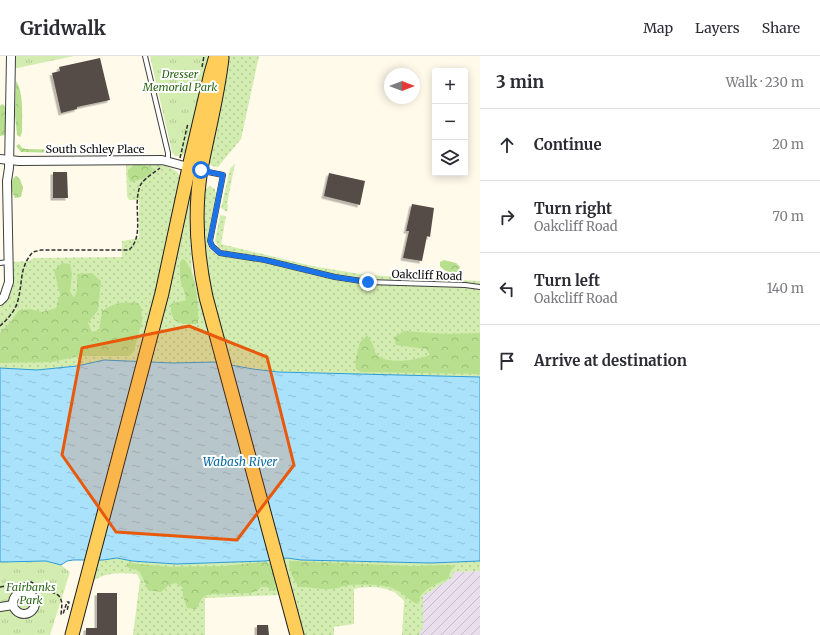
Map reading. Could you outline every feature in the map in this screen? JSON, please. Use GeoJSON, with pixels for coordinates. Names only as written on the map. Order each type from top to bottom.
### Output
{"type":"FeatureCollection","features":[{"type":"Feature","properties":{"kind":"main road"},"geometry":{"type":"LineString","coordinates":[[216,56],[211,74],[195,169],[198,206],[198,240],[202,281],[297,635]]}},
{"type":"Feature","properties":{"kind":"main road"},"geometry":{"type":"LineString","coordinates":[[72,635],[220,76],[222,56]]}},
{"type":"Feature","properties":{"kind":"street"},"geometry":{"type":"LineString","coordinates":[[0,301],[7,290],[9,282],[4,262],[9,160],[11,56]]}},
{"type":"Feature","properties":{"kind":"street","name":"South Schley Place"},"geometry":{"type":"LineString","coordinates":[[0,160],[147,160],[168,161],[195,169]]}},
{"type":"Feature","properties":{"kind":"street"},"geometry":{"type":"LineString","coordinates":[[0,607],[13,605]]}},
{"type":"Feature","properties":{"kind":"lane"},"geometry":{"type":"LineString","coordinates":[[145,56],[168,153],[168,161]]}},
{"type":"Feature","properties":{"kind":"lane","name":"Oakcliff Road"},"geometry":{"type":"LineString","coordinates":[[195,169],[223,175],[210,241],[212,246],[220,253],[258,259],[335,277],[368,282],[465,285],[480,287]]}},
{"type":"Feature","properties":{"kind":"path"},"geometry":{"type":"LineString","coordinates":[[0,326],[6,321],[18,302],[24,265],[33,252],[41,250],[130,250],[137,238],[137,200],[142,183],[168,161]]}},
{"type":"Feature","properties":{"kind":"path"},"geometry":{"type":"LineString","coordinates":[[0,586],[31,582],[58,595],[61,598],[61,614],[63,614],[68,601],[69,604],[67,611],[69,612]]}},
{"type":"Feature","properties":{"kind":"highlighted area"},"geometry":{"type":"Polygon","coordinates":[[[189,326],[267,357],[294,465],[237,540],[116,532],[62,455],[82,348],[189,326]]]}},
{"type":"Feature","properties":{"kind":"shaded area"},"geometry":{"type":"Polygon","coordinates":[[[480,571],[480,635],[420,635],[420,631],[423,629],[423,596],[452,577],[453,572],[480,571]]]}},
{"type":"Feature","properties":{"kind":"green space"},"geometry":{"type":"Polygon","coordinates":[[[13,56],[74,56],[13,69],[13,56]]]}},
{"type":"Feature","properties":{"kind":"green space","name":"Dresser Memorial Park"},"geometry":{"type":"Polygon","coordinates":[[[150,56],[210,56],[188,149],[182,156],[175,156],[172,152],[150,56]]]}},
{"type":"Feature","properties":{"kind":"green space"},"geometry":{"type":"Polygon","coordinates":[[[229,56],[259,56],[241,139],[218,167],[212,166],[209,163],[208,158],[229,56]]]}},
{"type":"Feature","properties":{"kind":"green space"},"geometry":{"type":"Polygon","coordinates":[[[16,81],[19,86],[22,106],[22,132],[20,137],[17,135],[15,115],[16,81]]]}},
{"type":"Feature","properties":{"kind":"green space"},"geometry":{"type":"Polygon","coordinates":[[[2,104],[5,106],[7,129],[5,135],[0,136],[0,106],[2,104]]]}},
{"type":"Feature","properties":{"kind":"green space"},"geometry":{"type":"Polygon","coordinates":[[[19,144],[22,148],[26,149],[69,150],[69,152],[21,152],[16,146],[19,144]]]}},
{"type":"Feature","properties":{"kind":"green space"},"geometry":{"type":"Polygon","coordinates":[[[128,163],[158,164],[166,166],[178,173],[181,178],[164,258],[137,361],[104,360],[77,366],[37,370],[0,368],[0,303],[11,262],[29,261],[34,258],[122,257],[122,241],[139,238],[139,200],[129,200],[127,196],[126,166],[128,163]]]}},
{"type":"Feature","properties":{"kind":"green space"},"geometry":{"type":"Polygon","coordinates":[[[235,163],[227,204],[227,212],[221,208],[230,169],[235,163]]]}},
{"type":"Feature","properties":{"kind":"green space"},"geometry":{"type":"Polygon","coordinates":[[[134,165],[145,165],[153,168],[152,173],[142,179],[131,182],[128,176],[128,170],[134,165]]]}},
{"type":"Feature","properties":{"kind":"green space"},"geometry":{"type":"Polygon","coordinates":[[[16,176],[20,179],[23,188],[21,197],[15,198],[11,189],[11,183],[13,178],[16,176]]]}},
{"type":"Feature","properties":{"kind":"green space"},"geometry":{"type":"Polygon","coordinates":[[[210,186],[215,189],[216,194],[207,243],[210,250],[220,256],[263,261],[333,279],[366,284],[464,287],[480,289],[480,377],[278,372],[232,365],[219,322],[207,268],[204,235],[204,201],[205,190],[210,186]]]}},
{"type":"Feature","properties":{"kind":"green space"},"geometry":{"type":"Polygon","coordinates":[[[191,187],[189,214],[192,270],[217,363],[150,362],[191,187]]]}},
{"type":"Feature","properties":{"kind":"green space"},"geometry":{"type":"Polygon","coordinates":[[[220,215],[226,216],[221,244],[312,266],[366,275],[480,281],[480,284],[370,279],[342,276],[254,256],[224,251],[219,248],[215,241],[220,215]]]}},
{"type":"Feature","properties":{"kind":"green space"},"geometry":{"type":"Polygon","coordinates":[[[183,259],[191,271],[194,280],[198,309],[198,324],[183,324],[174,320],[171,312],[171,304],[186,300],[180,275],[180,262],[183,259]]]}},
{"type":"Feature","properties":{"kind":"green space"},"geometry":{"type":"Polygon","coordinates":[[[444,260],[456,263],[460,267],[458,272],[448,272],[444,270],[440,266],[440,262],[444,260]]]}},
{"type":"Feature","properties":{"kind":"green space"},"geometry":{"type":"Polygon","coordinates":[[[62,263],[70,264],[72,274],[70,291],[74,298],[77,290],[77,274],[92,273],[101,281],[98,310],[88,323],[92,332],[99,330],[102,311],[119,303],[138,303],[141,307],[142,322],[134,351],[129,356],[79,356],[52,362],[0,363],[0,333],[19,310],[30,309],[42,312],[56,308],[60,294],[54,271],[62,263]]]}},
{"type":"Feature","properties":{"kind":"green space"},"geometry":{"type":"Polygon","coordinates":[[[404,331],[446,334],[480,333],[480,374],[361,372],[356,369],[355,362],[360,342],[367,335],[372,342],[376,354],[388,360],[403,361],[418,359],[430,355],[426,349],[396,345],[394,337],[404,331]]]}},
{"type":"Feature","properties":{"kind":"green space"},"geometry":{"type":"Polygon","coordinates":[[[117,558],[132,561],[176,564],[271,560],[281,595],[205,598],[205,635],[133,635],[140,580],[137,574],[120,573],[103,576],[93,581],[98,560],[117,558]]]}},
{"type":"Feature","properties":{"kind":"green space"},"geometry":{"type":"Polygon","coordinates":[[[284,558],[301,560],[431,563],[480,561],[480,571],[453,572],[453,577],[423,596],[423,629],[420,631],[420,635],[402,635],[404,601],[399,596],[389,590],[364,587],[354,589],[354,624],[334,627],[334,635],[304,635],[284,558]]]}},
{"type":"Feature","properties":{"kind":"green space","name":"Fairbanks Park"},"geometry":{"type":"Polygon","coordinates":[[[46,561],[61,565],[70,572],[50,635],[0,635],[0,562],[46,561]]]}},
{"type":"Feature","properties":{"kind":"green space"},"geometry":{"type":"Polygon","coordinates":[[[264,562],[271,564],[276,589],[274,591],[267,587],[261,587],[257,591],[250,593],[209,594],[202,598],[196,609],[187,608],[183,596],[183,588],[176,583],[169,585],[161,592],[148,590],[139,570],[131,569],[126,566],[128,563],[172,567],[223,566],[264,562]]]}},
{"type":"Feature","properties":{"kind":"green space"},"geometry":{"type":"Polygon","coordinates":[[[289,562],[411,566],[451,565],[454,567],[451,570],[448,579],[426,590],[421,595],[417,604],[397,590],[379,585],[348,585],[326,589],[299,587],[291,572],[289,562]]]}},
{"type":"Feature","properties":{"kind":"water","name":"Wabash River"},"geometry":{"type":"Polygon","coordinates":[[[104,360],[173,363],[214,362],[278,372],[480,377],[480,561],[431,563],[301,560],[287,558],[265,561],[176,564],[132,561],[117,558],[103,560],[73,560],[67,561],[61,565],[46,561],[0,562],[0,368],[37,370],[77,366],[104,360]]]}},
{"type":"Feature","properties":{"kind":"building"},"geometry":{"type":"Polygon","coordinates":[[[100,58],[110,100],[77,107],[77,109],[61,113],[52,73],[60,71],[59,67],[100,58]]]}},
{"type":"Feature","properties":{"kind":"building"},"geometry":{"type":"Polygon","coordinates":[[[53,172],[67,172],[68,198],[53,198],[53,172]]]}},
{"type":"Feature","properties":{"kind":"building"},"geometry":{"type":"Polygon","coordinates":[[[329,173],[365,181],[360,205],[324,196],[329,173]]]}},
{"type":"Feature","properties":{"kind":"building"},"geometry":{"type":"Polygon","coordinates":[[[412,204],[434,208],[430,237],[427,236],[422,261],[403,258],[409,231],[406,231],[412,204]]]}},
{"type":"Feature","properties":{"kind":"building"},"geometry":{"type":"Polygon","coordinates":[[[97,593],[117,593],[117,635],[86,635],[86,628],[97,628],[97,593]]]}},
{"type":"Feature","properties":{"kind":"building"},"geometry":{"type":"Polygon","coordinates":[[[257,625],[268,625],[269,635],[257,635],[257,625]]]}},
{"type":"Feature","properties":{"kind":"route"},"geometry":{"type":"LineString","coordinates":[[201,170],[223,175],[210,241],[216,251],[220,253],[265,260],[335,277],[368,282]]}}]}
